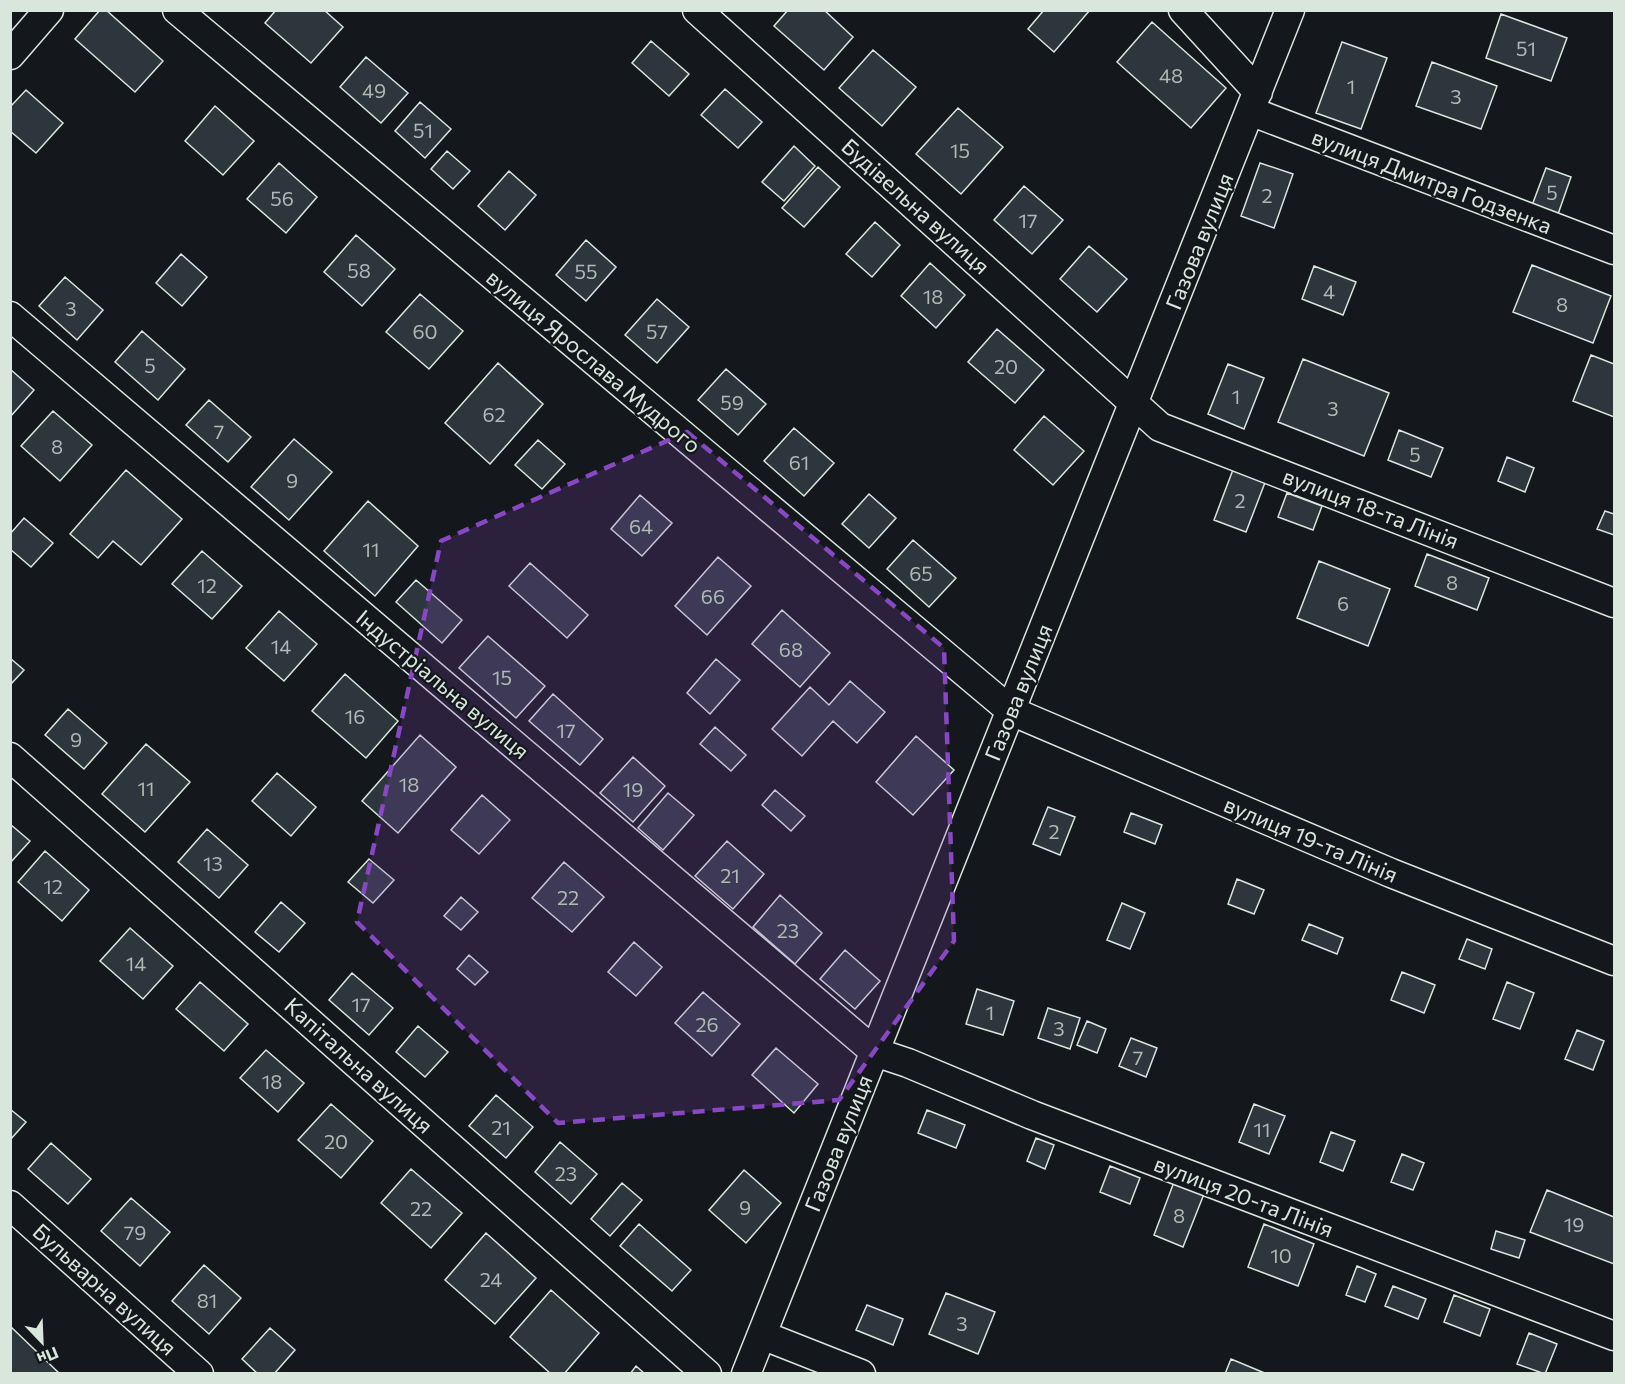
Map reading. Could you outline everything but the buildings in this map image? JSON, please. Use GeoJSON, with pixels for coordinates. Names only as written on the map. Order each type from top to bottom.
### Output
{"type":"FeatureCollection","features":[{"type":"Feature","properties":{"kind":"street"},"geometry":{"type":"LineString","coordinates":[[10,55],[49,10]]}},
{"type":"Feature","properties":{"kind":"street","name":"вулиця Ярослава Мудрого"},"geometry":{"type":"LineString","coordinates":[[177,10],[1011,711]]}},
{"type":"Feature","properties":{"kind":"street","name":"Будівельна вулиця"},"geometry":{"type":"LineString","coordinates":[[697,10],[1134,402]]}},
{"type":"Feature","properties":{"kind":"street"},"geometry":{"type":"LineString","coordinates":[[1183,10],[1254,102]]}},
{"type":"Feature","properties":{"kind":"street","name":"Газова вулиця"},"geometry":{"type":"LineString","coordinates":[[746,1374],[1290,10]]}},
{"type":"Feature","properties":{"kind":"street","name":"вулиця Дмитра Годзенка"},"geometry":{"type":"LineString","coordinates":[[1254,102],[1614,250]]}},
{"type":"Feature","properties":{"kind":"street","name":"Індустріальна вулиця"},"geometry":{"type":"LineString","coordinates":[[10,316],[875,1052]]}},
{"type":"Feature","properties":{"kind":"street","name":"вулиця 18-та Лінія"},"geometry":{"type":"LineString","coordinates":[[1134,402],[1160,427],[1614,603]]}},
{"type":"Feature","properties":{"kind":"street","name":"вулиця 19-та Лінія"},"geometry":{"type":"LineString","coordinates":[[1011,711],[1391,873],[1614,961]]}},
{"type":"Feature","properties":{"kind":"street","name":"Капітальна вулиця"},"geometry":{"type":"LineString","coordinates":[[10,758],[706,1374]]}},
{"type":"Feature","properties":{"kind":"street","name":"вулиця 20-та Лінія"},"geometry":{"type":"LineString","coordinates":[[875,1052],[1032,1115],[1614,1336]]}},
{"type":"Feature","properties":{"kind":"street","name":"Бульварна вулиця"},"geometry":{"type":"LineString","coordinates":[[10,1205],[199,1374]]}},
{"type":"Feature","properties":{"kind":"street"},"geometry":{"type":"LineString","coordinates":[[762,1335],[861,1374]]}},
{"type":"Feature","properties":{"kind":"highlighted area"},"geometry":{"type":"Polygon","coordinates":[[[687,432],[944,648],[954,941],[839,1100],[558,1123],[357,922],[441,541],[687,432]]]}}]}
